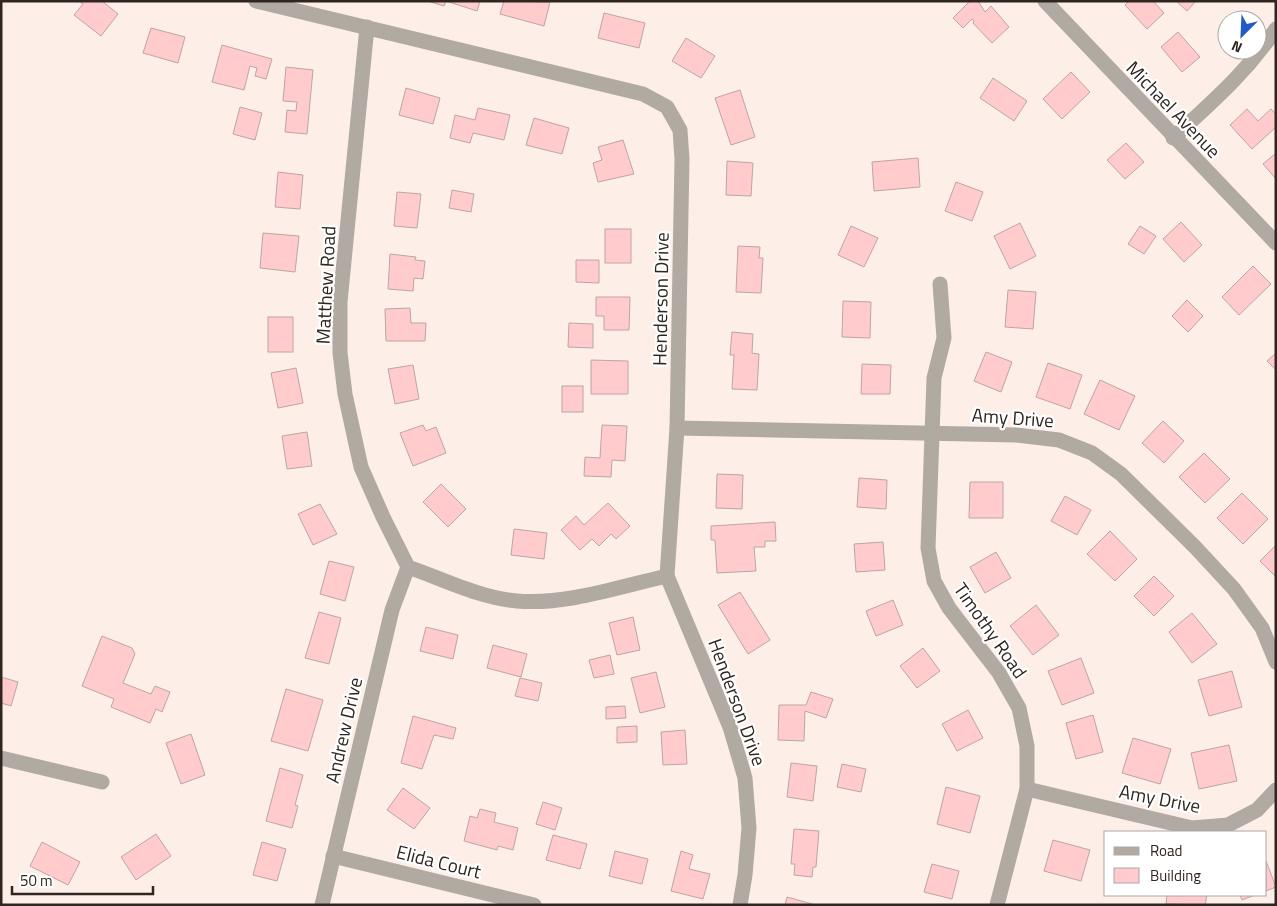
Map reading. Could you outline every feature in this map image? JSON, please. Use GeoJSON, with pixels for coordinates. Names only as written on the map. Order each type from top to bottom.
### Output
{"type":"FeatureCollection","features":[{"type":"Feature","properties":{"kind":"street","name":"Henderson Drive"},"geometry":{"type":"LineString","coordinates":[[256,1],[643,94],[667,107],[680,130],[682,159],[677,428],[667,576],[730,727],[745,778],[749,828],[740,905]]}},
{"type":"Feature","properties":{"kind":"street","name":"Michael Avenue"},"geometry":{"type":"LineString","coordinates":[[1045,1],[1173,138],[1276,243]]}},
{"type":"Feature","properties":{"kind":"street","name":"Matthew Road"},"geometry":{"type":"LineString","coordinates":[[367,27],[340,302],[340,353],[345,394],[361,467],[382,517],[408,566]]}},
{"type":"Feature","properties":{"kind":"street"},"geometry":{"type":"LineString","coordinates":[[1173,138],[1234,83],[1256,59],[1276,28]]}},
{"type":"Feature","properties":{"kind":"street","name":"Timothy Road"},"geometry":{"type":"LineString","coordinates":[[940,284],[944,338],[934,378],[928,548],[934,581],[949,608],[999,673],[1019,708],[1027,746],[1027,789],[998,905]]}},
{"type":"Feature","properties":{"kind":"street","name":"Amy Drive"},"geometry":{"type":"LineString","coordinates":[[677,428],[1016,435],[1059,440],[1092,453],[1121,474],[1196,547],[1234,590],[1262,628],[1276,662]]}},
{"type":"Feature","properties":{"kind":"street"},"geometry":{"type":"LineString","coordinates":[[408,566],[486,595],[517,600],[564,599],[667,576]]}},
{"type":"Feature","properties":{"kind":"street","name":"Andrew Drive"},"geometry":{"type":"LineString","coordinates":[[322,905],[392,610],[408,566]]}},
{"type":"Feature","properties":{"kind":"street"},"geometry":{"type":"LineString","coordinates":[[1,758],[102,782]]}},
{"type":"Feature","properties":{"kind":"street","name":"Amy Drive"},"geometry":{"type":"LineString","coordinates":[[1027,789],[1192,828],[1228,825],[1257,810],[1276,790]]}},
{"type":"Feature","properties":{"kind":"street","name":"Elida Court"},"geometry":{"type":"LineString","coordinates":[[333,856],[534,905]]}},
{"type":"Feature","properties":{"kind":"building"},"geometry":{"type":"Polygon","coordinates":[[[79,1],[102,1],[118,14],[101,36],[74,15],[83,4],[79,1]]]}},
{"type":"Feature","properties":{"kind":"building"},"geometry":{"type":"Polygon","coordinates":[[[427,1],[446,1],[444,6],[427,1]]]}},
{"type":"Feature","properties":{"kind":"building"},"geometry":{"type":"Polygon","coordinates":[[[446,1],[480,1],[477,11],[446,1]]]}},
{"type":"Feature","properties":{"kind":"building"},"geometry":{"type":"Polygon","coordinates":[[[504,1],[550,2],[544,26],[500,14],[504,1]]]}},
{"type":"Feature","properties":{"kind":"building"},"geometry":{"type":"Polygon","coordinates":[[[970,1],[978,1],[985,12],[991,6],[1009,27],[992,43],[973,23],[972,19],[963,28],[953,18],[970,1]]]}},
{"type":"Feature","properties":{"kind":"building"},"geometry":{"type":"Polygon","coordinates":[[[1129,1],[1153,1],[1164,13],[1147,29],[1125,5],[1129,1]]]}},
{"type":"Feature","properties":{"kind":"building"},"geometry":{"type":"Polygon","coordinates":[[[1176,1],[1196,1],[1187,11],[1176,1]]]}},
{"type":"Feature","properties":{"kind":"building"},"geometry":{"type":"Polygon","coordinates":[[[604,13],[645,23],[639,48],[598,38],[604,13]]]}},
{"type":"Feature","properties":{"kind":"building"},"geometry":{"type":"Polygon","coordinates":[[[151,28],[185,37],[178,63],[143,53],[151,28]]]}},
{"type":"Feature","properties":{"kind":"building"},"geometry":{"type":"Polygon","coordinates":[[[1178,32],[1200,57],[1182,72],[1161,47],[1178,32]]]}},
{"type":"Feature","properties":{"kind":"building"},"geometry":{"type":"Polygon","coordinates":[[[686,38],[715,56],[701,78],[672,61],[686,38]]]}},
{"type":"Feature","properties":{"kind":"building"},"geometry":{"type":"Polygon","coordinates":[[[222,45],[272,59],[266,79],[255,76],[257,68],[250,66],[244,90],[212,82],[222,45]]]}},
{"type":"Feature","properties":{"kind":"building"},"geometry":{"type":"Polygon","coordinates":[[[286,67],[313,70],[307,134],[285,132],[287,110],[296,111],[297,102],[283,101],[286,67]]]}},
{"type":"Feature","properties":{"kind":"building"},"geometry":{"type":"Polygon","coordinates":[[[1071,72],[1090,92],[1062,119],[1043,99],[1071,72]]]}},
{"type":"Feature","properties":{"kind":"building"},"geometry":{"type":"Polygon","coordinates":[[[993,78],[1027,101],[1014,121],[980,98],[993,78]]]}},
{"type":"Feature","properties":{"kind":"building"},"geometry":{"type":"Polygon","coordinates":[[[406,88],[440,98],[433,124],[399,115],[406,88]]]}},
{"type":"Feature","properties":{"kind":"building"},"geometry":{"type":"Polygon","coordinates":[[[740,90],[755,137],[731,145],[715,98],[740,90]]]}},
{"type":"Feature","properties":{"kind":"building"},"geometry":{"type":"Polygon","coordinates":[[[240,107],[262,113],[255,140],[233,134],[240,107]]]}},
{"type":"Feature","properties":{"kind":"building"},"geometry":{"type":"Polygon","coordinates":[[[478,108],[510,115],[504,140],[473,133],[470,143],[450,138],[455,115],[475,120],[478,108]]]}},
{"type":"Feature","properties":{"kind":"building"},"geometry":{"type":"Polygon","coordinates":[[[1247,109],[1258,121],[1271,109],[1276,114],[1276,127],[1252,149],[1230,125],[1247,109]]]}},
{"type":"Feature","properties":{"kind":"building"},"geometry":{"type":"Polygon","coordinates":[[[534,118],[569,128],[562,154],[526,145],[534,118]]]}},
{"type":"Feature","properties":{"kind":"building"},"geometry":{"type":"Polygon","coordinates":[[[623,140],[634,174],[598,182],[593,163],[602,160],[598,147],[623,140]]]}},
{"type":"Feature","properties":{"kind":"building"},"geometry":{"type":"Polygon","coordinates":[[[1126,143],[1144,162],[1125,179],[1107,160],[1126,143]]]}},
{"type":"Feature","properties":{"kind":"building"},"geometry":{"type":"Polygon","coordinates":[[[1276,153],[1276,179],[1263,164],[1276,153]]]}},
{"type":"Feature","properties":{"kind":"building"},"geometry":{"type":"Polygon","coordinates":[[[918,158],[920,187],[874,191],[872,162],[918,158]]]}},
{"type":"Feature","properties":{"kind":"building"},"geometry":{"type":"Polygon","coordinates":[[[727,161],[753,163],[751,196],[726,195],[727,161]]]}},
{"type":"Feature","properties":{"kind":"building"},"geometry":{"type":"Polygon","coordinates":[[[278,172],[303,175],[300,209],[275,207],[278,172]]]}},
{"type":"Feature","properties":{"kind":"building"},"geometry":{"type":"Polygon","coordinates":[[[956,182],[983,192],[972,221],[945,211],[956,182]]]}},
{"type":"Feature","properties":{"kind":"building"},"geometry":{"type":"Polygon","coordinates":[[[452,190],[474,194],[471,212],[449,208],[452,190]]]}},
{"type":"Feature","properties":{"kind":"building"},"geometry":{"type":"Polygon","coordinates":[[[397,192],[421,194],[417,228],[394,226],[397,192]]]}},
{"type":"Feature","properties":{"kind":"building"},"geometry":{"type":"Polygon","coordinates":[[[1181,222],[1202,245],[1184,262],[1163,239],[1181,222]]]}},
{"type":"Feature","properties":{"kind":"building"},"geometry":{"type":"Polygon","coordinates":[[[1020,223],[1036,256],[1010,269],[994,236],[1020,223]]]}},
{"type":"Feature","properties":{"kind":"building"},"geometry":{"type":"Polygon","coordinates":[[[851,226],[878,238],[864,267],[838,255],[851,226]]]}},
{"type":"Feature","properties":{"kind":"building"},"geometry":{"type":"Polygon","coordinates":[[[1140,226],[1156,236],[1144,254],[1128,244],[1140,226]]]}},
{"type":"Feature","properties":{"kind":"building"},"geometry":{"type":"Polygon","coordinates":[[[605,229],[631,229],[631,263],[605,263],[605,229]]]}},
{"type":"Feature","properties":{"kind":"building"},"geometry":{"type":"Polygon","coordinates":[[[263,233],[299,236],[295,272],[260,268],[263,233]]]}},
{"type":"Feature","properties":{"kind":"building"},"geometry":{"type":"Polygon","coordinates":[[[738,246],[760,247],[759,258],[763,258],[761,293],[736,292],[738,246]]]}},
{"type":"Feature","properties":{"kind":"building"},"geometry":{"type":"Polygon","coordinates":[[[390,254],[416,257],[415,260],[425,261],[423,279],[414,278],[413,291],[388,289],[390,254]]]}},
{"type":"Feature","properties":{"kind":"building"},"geometry":{"type":"Polygon","coordinates":[[[576,260],[599,260],[599,283],[576,282],[576,260]]]}},
{"type":"Feature","properties":{"kind":"building"},"geometry":{"type":"Polygon","coordinates":[[[1253,266],[1271,284],[1239,315],[1222,297],[1253,266]]]}},
{"type":"Feature","properties":{"kind":"building"},"geometry":{"type":"Polygon","coordinates":[[[1008,290],[1036,292],[1033,329],[1005,327],[1008,290]]]}},
{"type":"Feature","properties":{"kind":"building"},"geometry":{"type":"Polygon","coordinates":[[[596,297],[630,297],[629,330],[604,330],[604,316],[596,316],[596,297]]]}},
{"type":"Feature","properties":{"kind":"building"},"geometry":{"type":"Polygon","coordinates":[[[1187,300],[1203,316],[1188,332],[1172,316],[1187,300]]]}},
{"type":"Feature","properties":{"kind":"building"},"geometry":{"type":"Polygon","coordinates":[[[843,301],[871,302],[870,338],[842,337],[843,301]]]}},
{"type":"Feature","properties":{"kind":"building"},"geometry":{"type":"Polygon","coordinates":[[[410,308],[411,323],[426,323],[425,341],[386,341],[385,309],[410,308]]]}},
{"type":"Feature","properties":{"kind":"building"},"geometry":{"type":"Polygon","coordinates":[[[268,317],[293,317],[293,352],[268,352],[268,317]]]}},
{"type":"Feature","properties":{"kind":"building"},"geometry":{"type":"Polygon","coordinates":[[[569,323],[593,324],[593,348],[568,347],[569,323]]]}},
{"type":"Feature","properties":{"kind":"building"},"geometry":{"type":"Polygon","coordinates":[[[732,332],[753,334],[752,353],[759,354],[757,390],[732,389],[734,355],[730,355],[732,332]]]}},
{"type":"Feature","properties":{"kind":"building"},"geometry":{"type":"Polygon","coordinates":[[[986,352],[1012,362],[1001,392],[974,381],[986,352]]]}},
{"type":"Feature","properties":{"kind":"building"},"geometry":{"type":"Polygon","coordinates":[[[1276,353],[1276,370],[1267,361],[1276,353]]]}},
{"type":"Feature","properties":{"kind":"building"},"geometry":{"type":"Polygon","coordinates":[[[591,360],[628,361],[628,394],[591,394],[591,360]]]}},
{"type":"Feature","properties":{"kind":"building"},"geometry":{"type":"Polygon","coordinates":[[[1048,363],[1082,375],[1070,409],[1036,397],[1048,363]]]}},
{"type":"Feature","properties":{"kind":"building"},"geometry":{"type":"Polygon","coordinates":[[[862,364],[891,365],[890,394],[861,394],[862,364]]]}},
{"type":"Feature","properties":{"kind":"building"},"geometry":{"type":"Polygon","coordinates":[[[413,365],[419,399],[395,404],[388,369],[413,365]]]}},
{"type":"Feature","properties":{"kind":"building"},"geometry":{"type":"Polygon","coordinates":[[[296,368],[303,403],[278,408],[271,373],[296,368]]]}},
{"type":"Feature","properties":{"kind":"building"},"geometry":{"type":"Polygon","coordinates":[[[1100,380],[1135,396],[1119,430],[1084,414],[1100,380]]]}},
{"type":"Feature","properties":{"kind":"building"},"geometry":{"type":"Polygon","coordinates":[[[562,386],[583,386],[583,412],[562,412],[562,386]]]}},
{"type":"Feature","properties":{"kind":"building"},"geometry":{"type":"Polygon","coordinates":[[[1163,421],[1184,441],[1164,463],[1142,443],[1163,421]]]}},
{"type":"Feature","properties":{"kind":"building"},"geometry":{"type":"Polygon","coordinates":[[[423,425],[426,431],[436,427],[446,453],[413,466],[400,433],[423,425]]]}},
{"type":"Feature","properties":{"kind":"building"},"geometry":{"type":"Polygon","coordinates":[[[602,425],[627,426],[625,461],[612,460],[611,477],[584,476],[585,457],[600,458],[602,425]]]}},
{"type":"Feature","properties":{"kind":"building"},"geometry":{"type":"Polygon","coordinates":[[[307,432],[312,466],[287,469],[282,436],[307,432]]]}},
{"type":"Feature","properties":{"kind":"building"},"geometry":{"type":"Polygon","coordinates":[[[1204,453],[1230,479],[1205,503],[1179,477],[1204,453]]]}},
{"type":"Feature","properties":{"kind":"building"},"geometry":{"type":"Polygon","coordinates":[[[717,474],[743,475],[742,509],[716,508],[717,474]]]}},
{"type":"Feature","properties":{"kind":"building"},"geometry":{"type":"Polygon","coordinates":[[[859,478],[887,480],[886,509],[857,507],[859,478]]]}},
{"type":"Feature","properties":{"kind":"building"},"geometry":{"type":"Polygon","coordinates":[[[970,482],[1003,482],[1003,518],[969,518],[970,482]]]}},
{"type":"Feature","properties":{"kind":"building"},"geometry":{"type":"Polygon","coordinates":[[[441,484],[466,509],[448,527],[423,502],[441,484]]]}},
{"type":"Feature","properties":{"kind":"building"},"geometry":{"type":"Polygon","coordinates":[[[1242,493],[1268,519],[1243,544],[1217,518],[1242,493]]]}},
{"type":"Feature","properties":{"kind":"building"},"geometry":{"type":"Polygon","coordinates":[[[1065,496],[1091,510],[1077,535],[1051,521],[1065,496]]]}},
{"type":"Feature","properties":{"kind":"building"},"geometry":{"type":"Polygon","coordinates":[[[608,503],[630,526],[616,539],[611,534],[599,546],[592,539],[580,550],[561,530],[576,516],[584,525],[608,503]]]}},
{"type":"Feature","properties":{"kind":"building"},"geometry":{"type":"Polygon","coordinates":[[[320,504],[337,534],[313,545],[298,514],[320,504]]]}},
{"type":"Feature","properties":{"kind":"building"},"geometry":{"type":"Polygon","coordinates":[[[775,522],[776,541],[765,541],[765,547],[754,547],[756,571],[717,573],[715,540],[711,540],[711,526],[775,522]]]}},
{"type":"Feature","properties":{"kind":"building"},"geometry":{"type":"Polygon","coordinates":[[[514,529],[547,533],[544,559],[511,555],[514,529]]]}},
{"type":"Feature","properties":{"kind":"building"},"geometry":{"type":"Polygon","coordinates":[[[1110,531],[1137,559],[1115,581],[1087,554],[1110,531]]]}},
{"type":"Feature","properties":{"kind":"building"},"geometry":{"type":"Polygon","coordinates":[[[883,542],[885,570],[856,572],[854,544],[883,542]]]}},
{"type":"Feature","properties":{"kind":"building"},"geometry":{"type":"Polygon","coordinates":[[[1276,545],[1276,577],[1260,561],[1276,545]]]}},
{"type":"Feature","properties":{"kind":"building"},"geometry":{"type":"Polygon","coordinates":[[[996,552],[1011,578],[985,593],[970,567],[996,552]]]}},
{"type":"Feature","properties":{"kind":"building"},"geometry":{"type":"Polygon","coordinates":[[[329,561],[354,567],[345,601],[320,594],[329,561]]]}},
{"type":"Feature","properties":{"kind":"building"},"geometry":{"type":"Polygon","coordinates":[[[1154,576],[1174,596],[1154,616],[1134,596],[1154,576]]]}},
{"type":"Feature","properties":{"kind":"building"},"geometry":{"type":"Polygon","coordinates":[[[740,592],[770,640],[748,654],[718,605],[740,592]]]}},
{"type":"Feature","properties":{"kind":"building"},"geometry":{"type":"Polygon","coordinates":[[[893,600],[903,625],[876,636],[866,611],[893,600]]]}},
{"type":"Feature","properties":{"kind":"building"},"geometry":{"type":"Polygon","coordinates":[[[1036,605],[1059,635],[1033,655],[1010,626],[1036,605]]]}},
{"type":"Feature","properties":{"kind":"building"},"geometry":{"type":"Polygon","coordinates":[[[319,612],[341,618],[329,664],[305,658],[319,612]]]}},
{"type":"Feature","properties":{"kind":"building"},"geometry":{"type":"Polygon","coordinates":[[[1192,613],[1217,644],[1192,663],[1169,632],[1192,613]]]}},
{"type":"Feature","properties":{"kind":"building"},"geometry":{"type":"Polygon","coordinates":[[[633,617],[640,650],[617,655],[609,623],[633,617]]]}},
{"type":"Feature","properties":{"kind":"building"},"geometry":{"type":"Polygon","coordinates":[[[426,627],[458,635],[453,659],[420,651],[426,627]]]}},
{"type":"Feature","properties":{"kind":"building"},"geometry":{"type":"Polygon","coordinates":[[[102,636],[132,648],[135,654],[123,683],[151,694],[155,686],[170,692],[162,712],[156,709],[150,723],[111,707],[114,699],[82,686],[102,636]]]}},
{"type":"Feature","properties":{"kind":"building"},"geometry":{"type":"Polygon","coordinates":[[[493,645],[527,654],[521,677],[487,668],[493,645]]]}},
{"type":"Feature","properties":{"kind":"building"},"geometry":{"type":"Polygon","coordinates":[[[923,648],[940,671],[917,688],[900,666],[923,648]]]}},
{"type":"Feature","properties":{"kind":"building"},"geometry":{"type":"Polygon","coordinates":[[[610,655],[614,674],[594,678],[589,660],[610,655]]]}},
{"type":"Feature","properties":{"kind":"building"},"geometry":{"type":"Polygon","coordinates":[[[1081,658],[1094,693],[1062,705],[1048,671],[1081,658]]]}},
{"type":"Feature","properties":{"kind":"building"},"geometry":{"type":"Polygon","coordinates":[[[1232,671],[1242,707],[1209,716],[1198,680],[1232,671]]]}},
{"type":"Feature","properties":{"kind":"building"},"geometry":{"type":"Polygon","coordinates":[[[656,672],[665,707],[640,713],[631,678],[656,672]]]}},
{"type":"Feature","properties":{"kind":"building"},"geometry":{"type":"Polygon","coordinates":[[[1,677],[18,682],[11,706],[1,703],[1,677]]]}},
{"type":"Feature","properties":{"kind":"building"},"geometry":{"type":"Polygon","coordinates":[[[520,678],[542,683],[538,701],[515,696],[520,678]]]}},
{"type":"Feature","properties":{"kind":"building"},"geometry":{"type":"Polygon","coordinates":[[[286,689],[323,700],[308,751],[271,741],[286,689]]]}},
{"type":"Feature","properties":{"kind":"building"},"geometry":{"type":"Polygon","coordinates":[[[811,692],[833,699],[826,718],[805,711],[804,741],[778,740],[779,705],[806,705],[811,692]]]}},
{"type":"Feature","properties":{"kind":"building"},"geometry":{"type":"Polygon","coordinates":[[[625,706],[626,718],[606,719],[606,707],[625,706]]]}},
{"type":"Feature","properties":{"kind":"building"},"geometry":{"type":"Polygon","coordinates":[[[968,710],[983,738],[957,751],[942,724],[968,710]]]}},
{"type":"Feature","properties":{"kind":"building"},"geometry":{"type":"Polygon","coordinates":[[[1093,715],[1103,752],[1076,759],[1066,723],[1093,715]]]}},
{"type":"Feature","properties":{"kind":"building"},"geometry":{"type":"Polygon","coordinates":[[[413,716],[456,728],[453,739],[434,735],[422,769],[401,763],[413,716]]]}},
{"type":"Feature","properties":{"kind":"building"},"geometry":{"type":"Polygon","coordinates":[[[637,726],[637,742],[617,743],[617,727],[637,726]]]}},
{"type":"Feature","properties":{"kind":"building"},"geometry":{"type":"Polygon","coordinates":[[[685,730],[687,764],[663,765],[661,732],[685,730]]]}},
{"type":"Feature","properties":{"kind":"building"},"geometry":{"type":"Polygon","coordinates":[[[191,734],[205,775],[181,784],[166,743],[191,734]]]}},
{"type":"Feature","properties":{"kind":"building"},"geometry":{"type":"Polygon","coordinates":[[[1133,738],[1171,749],[1160,784],[1122,773],[1133,738]]]}},
{"type":"Feature","properties":{"kind":"building"},"geometry":{"type":"Polygon","coordinates":[[[1229,745],[1237,781],[1199,789],[1191,753],[1229,745]]]}},
{"type":"Feature","properties":{"kind":"building"},"geometry":{"type":"Polygon","coordinates":[[[791,763],[817,766],[813,801],[787,797],[791,763]]]}},
{"type":"Feature","properties":{"kind":"building"},"geometry":{"type":"Polygon","coordinates":[[[842,764],[866,769],[861,792],[837,787],[842,764]]]}},
{"type":"Feature","properties":{"kind":"building"},"geometry":{"type":"Polygon","coordinates":[[[280,768],[303,775],[295,805],[298,806],[292,828],[266,821],[280,768]]]}},
{"type":"Feature","properties":{"kind":"building"},"geometry":{"type":"Polygon","coordinates":[[[946,787],[980,796],[970,833],[937,824],[946,787]]]}},
{"type":"Feature","properties":{"kind":"building"},"geometry":{"type":"Polygon","coordinates":[[[403,788],[430,808],[414,829],[387,810],[403,788]]]}},
{"type":"Feature","properties":{"kind":"building"},"geometry":{"type":"Polygon","coordinates":[[[543,802],[562,808],[555,830],[536,824],[543,802]]]}},
{"type":"Feature","properties":{"kind":"building"},"geometry":{"type":"Polygon","coordinates":[[[480,809],[496,813],[494,822],[518,828],[513,850],[498,846],[497,850],[464,841],[470,816],[477,818],[480,809]]]}},
{"type":"Feature","properties":{"kind":"building"},"geometry":{"type":"Polygon","coordinates":[[[794,829],[819,831],[816,867],[813,867],[812,877],[794,875],[795,864],[791,864],[794,829]]]}},
{"type":"Feature","properties":{"kind":"building"},"geometry":{"type":"Polygon","coordinates":[[[156,834],[171,856],[136,880],[121,857],[156,834]]]}},
{"type":"Feature","properties":{"kind":"building"},"geometry":{"type":"Polygon","coordinates":[[[553,835],[587,844],[580,869],[546,860],[553,835]]]}},
{"type":"Feature","properties":{"kind":"building"},"geometry":{"type":"Polygon","coordinates":[[[1053,840],[1090,850],[1081,881],[1044,871],[1053,840]]]}},
{"type":"Feature","properties":{"kind":"building"},"geometry":{"type":"Polygon","coordinates":[[[42,842],[80,862],[68,885],[30,866],[42,842]]]}},
{"type":"Feature","properties":{"kind":"building"},"geometry":{"type":"Polygon","coordinates":[[[262,842],[286,849],[277,881],[253,875],[262,842]]]}},
{"type":"Feature","properties":{"kind":"building"},"geometry":{"type":"Polygon","coordinates":[[[615,851],[648,859],[642,884],[609,876],[615,851]]]}},
{"type":"Feature","properties":{"kind":"building"},"geometry":{"type":"Polygon","coordinates":[[[681,851],[693,855],[689,869],[710,874],[703,899],[671,891],[681,851]]]}},
{"type":"Feature","properties":{"kind":"building"},"geometry":{"type":"Polygon","coordinates":[[[932,864],[959,871],[952,899],[924,892],[932,864]]]}},
{"type":"Feature","properties":{"kind":"building"},"geometry":{"type":"Polygon","coordinates":[[[1267,864],[1276,887],[1267,891],[1267,864]]]}},
{"type":"Feature","properties":{"kind":"building"},"geometry":{"type":"Polygon","coordinates":[[[1167,896],[1207,896],[1205,905],[1166,904],[1167,896]]]}},
{"type":"Feature","properties":{"kind":"building"},"geometry":{"type":"Polygon","coordinates":[[[1240,896],[1252,896],[1242,900],[1240,896]]]}},
{"type":"Feature","properties":{"kind":"building"},"geometry":{"type":"Polygon","coordinates":[[[787,897],[812,904],[812,905],[785,905],[787,897]]]}}]}
